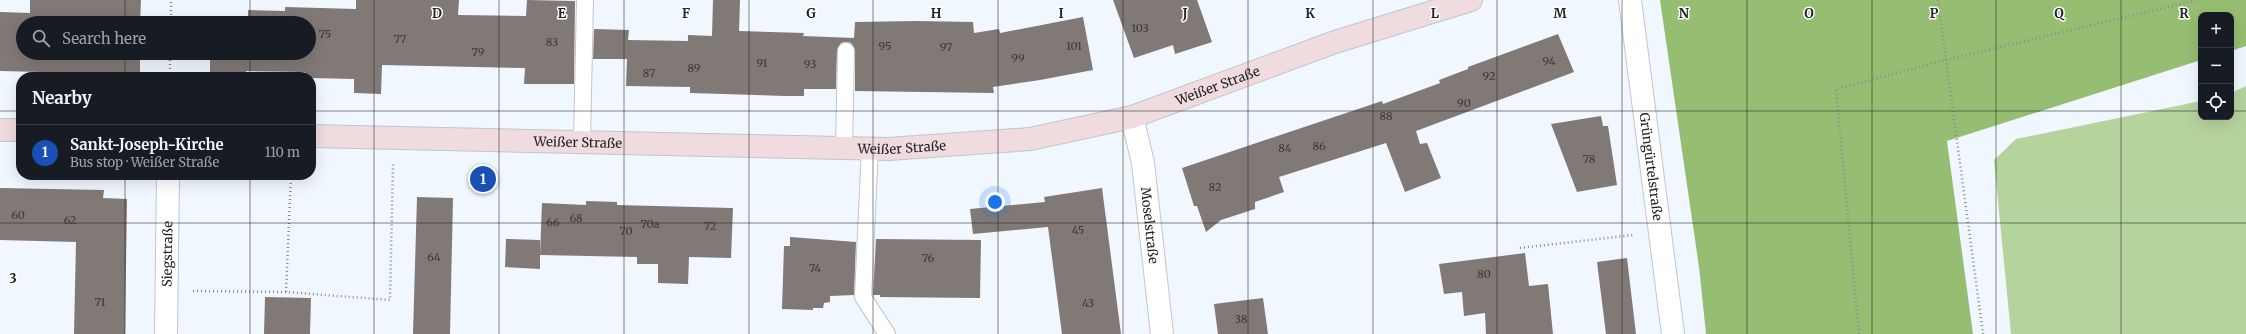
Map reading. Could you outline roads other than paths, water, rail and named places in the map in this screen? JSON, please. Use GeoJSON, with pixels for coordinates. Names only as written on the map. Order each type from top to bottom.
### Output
{"type":"FeatureCollection","features":[{"type":"Feature","properties":{"kind":"street","name":"Weißer Straße"},"geometry":{"type":"LineString","coordinates":[[316,136],[394,136],[844,148],[870,148],[1030,139],[1132,117],[1335,42],[1471,0]]}},
{"type":"Feature","properties":{"kind":"street","name":"Grüngürtelstraße"},"geometry":{"type":"LineString","coordinates":[[1630,0],[1673,334]]}},
{"type":"Feature","properties":{"kind":"street","name":"Moselstraße"},"geometry":{"type":"LineString","coordinates":[[1132,117],[1143,164],[1162,334]]}},
{"type":"Feature","properties":{"kind":"street"},"geometry":{"type":"LineString","coordinates":[[0,130],[16,130]]}},
{"type":"Feature","properties":{"kind":"street","name":"Siegstraße"},"geometry":{"type":"LineString","coordinates":[[166,334],[168,180]]}},
{"type":"Feature","properties":{"kind":"lane"},"geometry":{"type":"LineString","coordinates":[[582,141],[585,0]]}},
{"type":"Feature","properties":{"kind":"lane"},"geometry":{"type":"LineString","coordinates":[[844,148],[846,51]]}},
{"type":"Feature","properties":{"kind":"lane"},"geometry":{"type":"LineString","coordinates":[[870,148],[863,297],[887,334]]}},
{"type":"Feature","properties":{"kind":"place","name":"Sankt-Joseph-Kirche"},"geometry":{"type":"Point","coordinates":[483,179]}}]}
